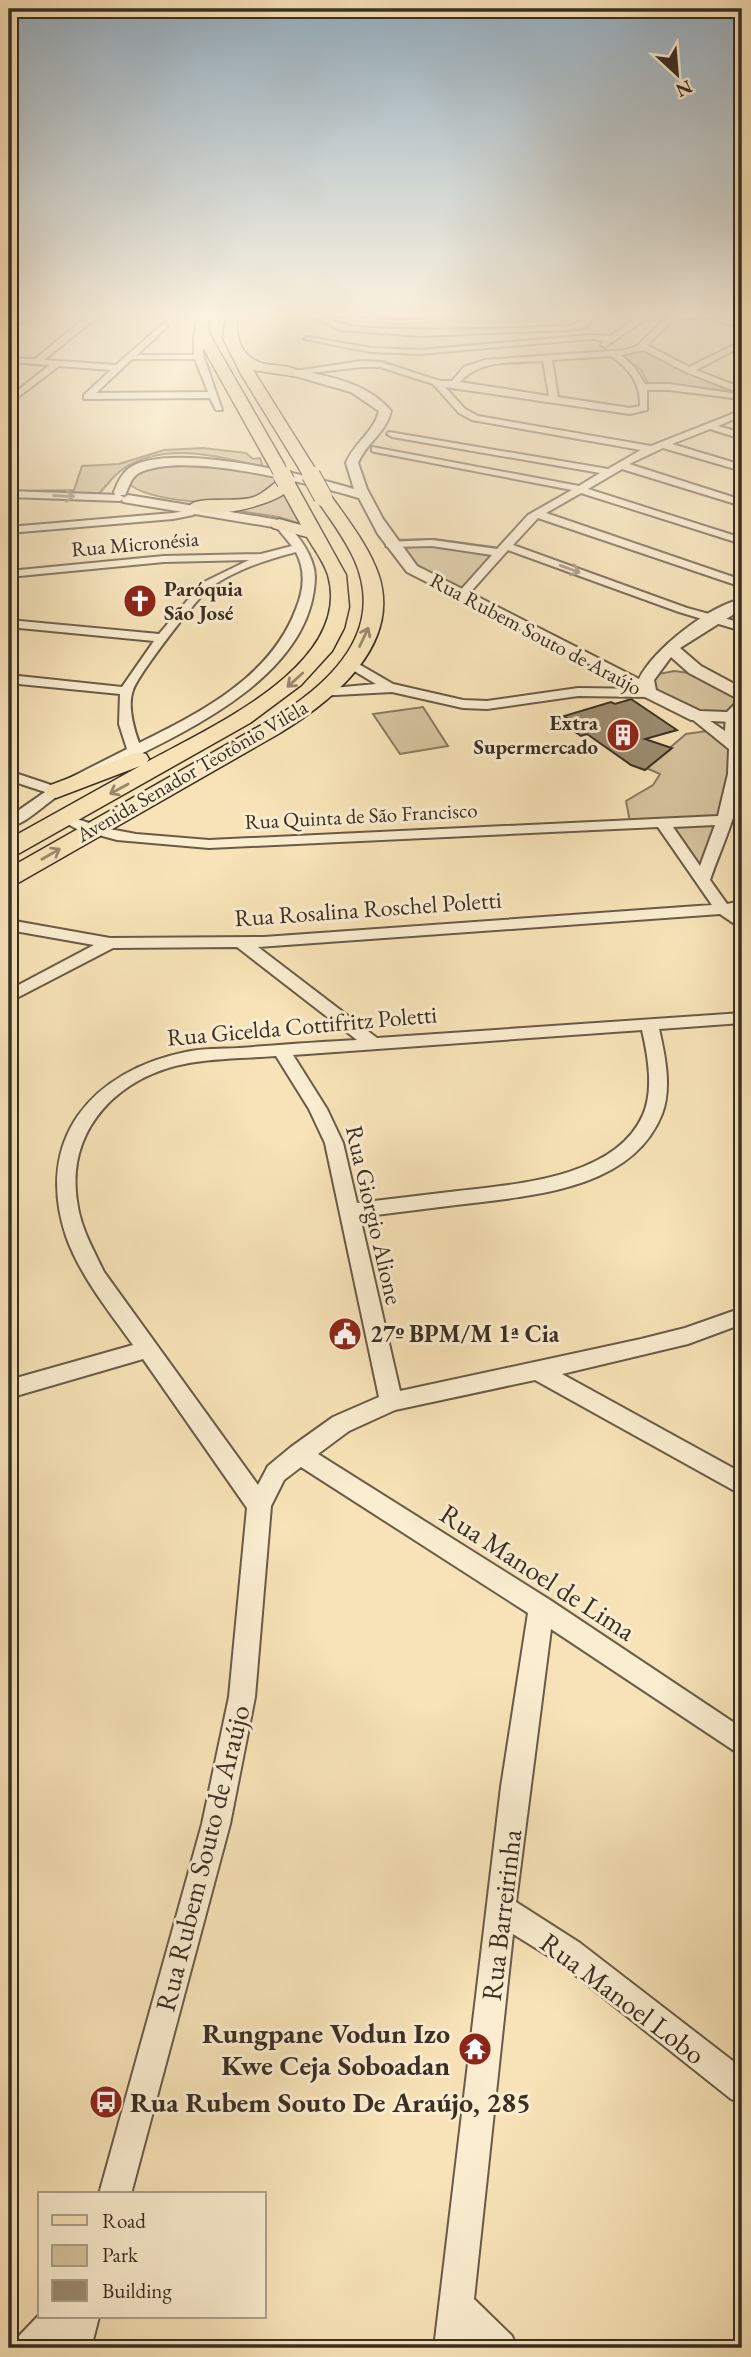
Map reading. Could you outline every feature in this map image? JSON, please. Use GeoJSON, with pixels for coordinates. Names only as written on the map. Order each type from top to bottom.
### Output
{"type":"FeatureCollection","features":[{"type":"Feature","properties":{"kind":"main road","name":"Avenida Senador Teotônio Vilela"},"geometry":{"type":"LineString","coordinates":[[9,849],[221,732],[294,681],[325,648],[340,607],[337,575],[249,421]]}},
{"type":"Feature","properties":{"kind":"main road","name":"Avenida Senador Teotônio Vilela"},"geometry":{"type":"LineString","coordinates":[[9,878],[269,730],[322,693],[351,663],[371,622],[374,609],[372,584],[363,557],[329,491],[306,467],[278,421]]}},
{"type":"Feature","properties":{"kind":"main road"},"geometry":{"type":"LineString","coordinates":[[196,507],[228,507],[250,503],[276,494],[286,482]]}},
{"type":"Feature","properties":{"kind":"main road"},"geometry":{"type":"LineString","coordinates":[[279,524],[316,534]]}},
{"type":"Feature","properties":{"kind":"main road"},"geometry":{"type":"LineString","coordinates":[[56,791],[191,736],[221,732]]}},
{"type":"Feature","properties":{"kind":"street","name":"Rua Rubem Souto de Araújo"},"geometry":{"type":"LineString","coordinates":[[382,421],[354,456],[352,463],[362,490],[390,544],[412,569],[617,672],[649,693],[696,716],[734,744]]}},
{"type":"Feature","properties":{"kind":"street"},"geometry":{"type":"LineString","coordinates":[[495,421],[653,449]]}},
{"type":"Feature","properties":{"kind":"street"},"geometry":{"type":"LineString","coordinates":[[463,595],[526,523],[538,514],[621,465],[721,421]]}},
{"type":"Feature","properties":{"kind":"street"},"geometry":{"type":"LineString","coordinates":[[709,426],[742,436]]}},
{"type":"Feature","properties":{"kind":"street"},"geometry":{"type":"LineString","coordinates":[[392,434],[609,472]]}},
{"type":"Feature","properties":{"kind":"street"},"geometry":{"type":"LineString","coordinates":[[664,444],[742,468]]}},
{"type":"Feature","properties":{"kind":"street"},"geometry":{"type":"LineString","coordinates":[[375,449],[581,488],[742,541]]}},
{"type":"Feature","properties":{"kind":"street"},"geometry":{"type":"LineString","coordinates":[[127,493],[131,473],[144,467],[187,461],[329,491],[362,490]]}},
{"type":"Feature","properties":{"kind":"street"},"geometry":{"type":"LineString","coordinates":[[621,465],[742,503]]}},
{"type":"Feature","properties":{"kind":"street"},"geometry":{"type":"LineString","coordinates":[[127,493],[155,503],[196,507]]}},
{"type":"Feature","properties":{"kind":"street"},"geometry":{"type":"LineString","coordinates":[[9,494],[127,493],[279,524]]}},
{"type":"Feature","properties":{"kind":"street"},"geometry":{"type":"LineString","coordinates":[[146,519],[162,512],[155,503]]}},
{"type":"Feature","properties":{"kind":"street"},"geometry":{"type":"LineString","coordinates":[[9,530],[146,519],[183,514],[196,507]]}},
{"type":"Feature","properties":{"kind":"street"},"geometry":{"type":"LineString","coordinates":[[538,514],[742,584]]}},
{"type":"Feature","properties":{"kind":"street","name":"Avenida Senador Teotônio Vilela"},"geometry":{"type":"LineString","coordinates":[[9,823],[56,791],[223,702],[251,682],[275,659],[298,627],[305,607],[308,564],[299,548],[279,524]]}},
{"type":"Feature","properties":{"kind":"street"},"geometry":{"type":"LineString","coordinates":[[390,544],[432,543],[503,549],[742,627]]}},
{"type":"Feature","properties":{"kind":"street"},"geometry":{"type":"LineString","coordinates":[[134,750],[126,723],[125,691],[162,638],[206,585],[265,556],[299,548]]}},
{"type":"Feature","properties":{"kind":"street","name":"Rua Micronésia"},"geometry":{"type":"LineString","coordinates":[[9,574],[164,559],[265,556]]}},
{"type":"Feature","properties":{"kind":"street"},"geometry":{"type":"LineString","coordinates":[[322,693],[362,688],[392,688],[463,704],[487,705],[578,692],[649,693],[646,680],[653,667],[672,648],[713,619],[742,603]]}},
{"type":"Feature","properties":{"kind":"street"},"geometry":{"type":"LineString","coordinates":[[9,623],[162,638]]}},
{"type":"Feature","properties":{"kind":"street"},"geometry":{"type":"LineString","coordinates":[[672,648],[680,659],[699,673]]}},
{"type":"Feature","properties":{"kind":"street"},"geometry":{"type":"LineString","coordinates":[[351,663],[392,688]]}},
{"type":"Feature","properties":{"kind":"street"},"geometry":{"type":"LineString","coordinates":[[578,692],[617,672],[653,667],[699,673],[742,687]]}},
{"type":"Feature","properties":{"kind":"street"},"geometry":{"type":"LineString","coordinates":[[9,679],[125,691]]}},
{"type":"Feature","properties":{"kind":"street"},"geometry":{"type":"LineString","coordinates":[[724,682],[742,696]]}},
{"type":"Feature","properties":{"kind":"street"},"geometry":{"type":"LineString","coordinates":[[696,716],[737,712]]}},
{"type":"Feature","properties":{"kind":"street"},"geometry":{"type":"LineString","coordinates":[[702,880],[722,820],[737,792],[737,758],[730,723],[737,712]]}},
{"type":"Feature","properties":{"kind":"street"},"geometry":{"type":"LineString","coordinates":[[9,775],[56,791]]}},
{"type":"Feature","properties":{"kind":"street","name":"Rua Quinta de São Francisco"},"geometry":{"type":"LineString","coordinates":[[65,818],[93,830],[156,841],[209,844],[722,820]]}},
{"type":"Feature","properties":{"kind":"street"},"geometry":{"type":"LineString","coordinates":[[662,822],[723,909],[742,924]]}},
{"type":"Feature","properties":{"kind":"street","name":"Rua Rosalina Roschel Poletti"},"geometry":{"type":"LineString","coordinates":[[9,997],[110,943],[241,942],[742,906]]}},
{"type":"Feature","properties":{"kind":"street"},"geometry":{"type":"LineString","coordinates":[[9,925],[110,943]]}},
{"type":"Feature","properties":{"kind":"street"},"geometry":{"type":"LineString","coordinates":[[241,942],[371,1042]]}},
{"type":"Feature","properties":{"kind":"street","name":"Rua Gicelda Cottifritz Poletti"},"geometry":{"type":"LineString","coordinates":[[259,1506],[96,1276],[76,1238],[66,1201],[66,1168],[81,1122],[95,1103],[118,1083],[147,1068],[188,1057],[371,1042],[742,1018]]}},
{"type":"Feature","properties":{"kind":"street"},"geometry":{"type":"LineString","coordinates":[[350,1211],[533,1189],[571,1180],[622,1154],[642,1134],[653,1115],[657,1065],[649,1024]]}},
{"type":"Feature","properties":{"kind":"street","name":"Rua Giorgio Alione"},"geometry":{"type":"LineString","coordinates":[[281,1051],[326,1124],[334,1143],[391,1402]]}},
{"type":"Feature","properties":{"kind":"street","name":"Rua Rubem Souto de Araújo"},"geometry":{"type":"LineString","coordinates":[[116,2192],[216,1824],[229,1767],[242,1698],[259,1506],[276,1473],[341,1424],[391,1402],[688,1336],[742,1316]]}},
{"type":"Feature","properties":{"kind":"street"},"geometry":{"type":"LineString","coordinates":[[9,1389],[149,1349]]}},
{"type":"Feature","properties":{"kind":"street"},"geometry":{"type":"LineString","coordinates":[[535,1369],[742,1485]]}},
{"type":"Feature","properties":{"kind":"street","name":"Rua Manoel de Lima"},"geometry":{"type":"LineString","coordinates":[[299,1454],[541,1608],[742,1743]]}},
{"type":"Feature","properties":{"kind":"street","name":"Rua Barreirinha"},"geometry":{"type":"LineString","coordinates":[[451,2348],[515,1787],[541,1608]]}},
{"type":"Feature","properties":{"kind":"street","name":"Rua Manoel Lobo"},"geometry":{"type":"LineString","coordinates":[[502,1910],[570,1953],[742,2088]]}},
{"type":"Feature","properties":{"kind":"street"},"geometry":{"type":"LineString","coordinates":[[456,2306],[500,2348]]}},
{"type":"Feature","properties":{"kind":"street"},"geometry":{"type":"LineString","coordinates":[[31,2348],[60,2318]]}},
{"type":"Feature","properties":{"kind":"street"},"geometry":{"type":"LineString","coordinates":[[74,2348],[82,2318]]}},
{"type":"Feature","properties":{"kind":"green space"},"geometry":{"type":"Polygon","coordinates":[[[203,448],[246,453],[253,459],[260,458],[263,467],[210,455],[174,453],[139,460],[123,469],[96,496],[15,491],[74,490],[82,466],[119,464],[164,450],[203,448]]]}},
{"type":"Feature","properties":{"kind":"green space"},"geometry":{"type":"Polygon","coordinates":[[[185,459],[278,477],[272,487],[259,497],[228,503],[169,499],[152,495],[129,483],[132,472],[185,459]]]}},
{"type":"Feature","properties":{"kind":"green space"},"geometry":{"type":"Polygon","coordinates":[[[285,493],[301,524],[279,517],[232,510],[285,493]]]}},
{"type":"Feature","properties":{"kind":"green space"},"geometry":{"type":"Polygon","coordinates":[[[435,539],[500,548],[460,591],[416,568],[392,540],[435,539]]]}},
{"type":"Feature","properties":{"kind":"green space"},"geometry":{"type":"Polygon","coordinates":[[[674,671],[689,673],[739,696],[742,704],[729,715],[707,717],[652,693],[653,675],[674,671]]]}},
{"type":"Feature","properties":{"kind":"green space"},"geometry":{"type":"Polygon","coordinates":[[[423,707],[448,746],[400,754],[373,714],[423,707]]]}},
{"type":"Feature","properties":{"kind":"green space"},"geometry":{"type":"Polygon","coordinates":[[[714,730],[734,748],[720,819],[630,822],[626,801],[653,785],[660,774],[646,768],[686,734],[714,730]]]}},
{"type":"Feature","properties":{"kind":"green space"},"geometry":{"type":"Polygon","coordinates":[[[720,822],[701,876],[656,823],[720,822]]]}},
{"type":"Feature","properties":{"kind":"building","name":"Extra Supermercado"},"geometry":{"type":"Polygon","coordinates":[[[631,699],[677,730],[645,739],[672,748],[645,770],[631,765],[587,734],[581,736],[562,723],[571,721],[564,716],[631,699]]]}},
{"type":"Feature","properties":{"kind":"place","name":"Paróquia São José"},"geometry":{"type":"Point","coordinates":[140,601]}},
{"type":"Feature","properties":{"kind":"place","name":"Extra Supermercado"},"geometry":{"type":"Point","coordinates":[623,735]}},
{"type":"Feature","properties":{"kind":"place","name":"27º BPM/M 1ª Cia"},"geometry":{"type":"Point","coordinates":[345,1334]}},
{"type":"Feature","properties":{"kind":"place","name":"Rungpane Vodun Izo Kwe Ceja Soboadan"},"geometry":{"type":"Point","coordinates":[475,2049]}},
{"type":"Feature","properties":{"kind":"place","name":"Rua Rubem Souto De Araújo, 285"},"geometry":{"type":"Point","coordinates":[106,2102]}}]}
